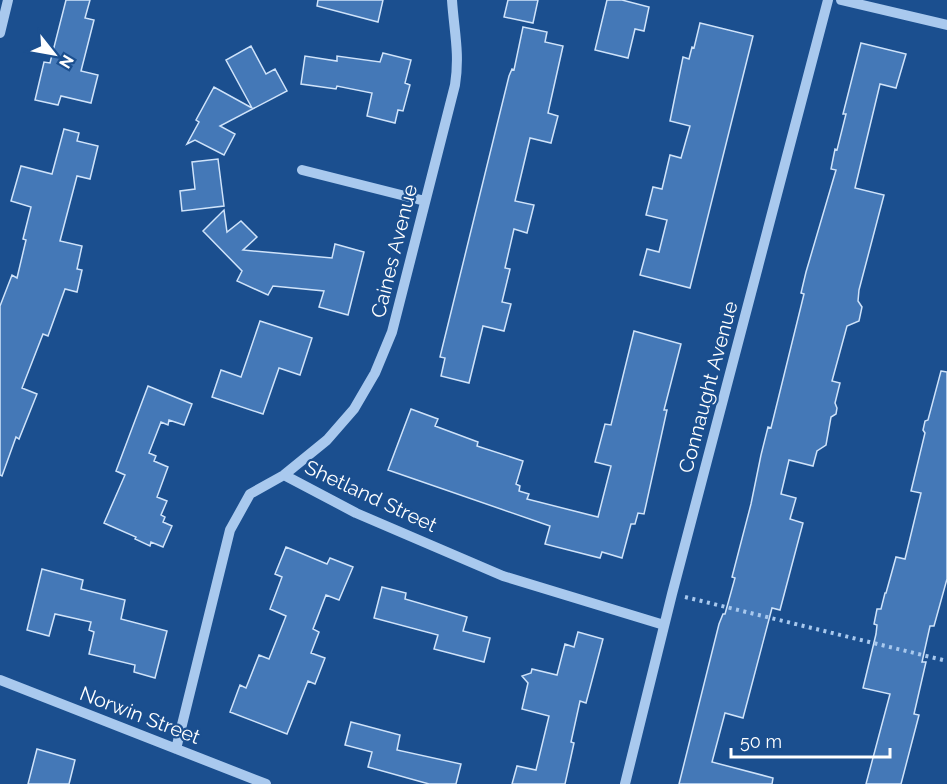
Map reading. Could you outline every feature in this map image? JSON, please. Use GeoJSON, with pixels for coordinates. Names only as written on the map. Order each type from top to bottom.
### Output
{"type":"FeatureCollection","features":[{"type":"Feature","properties":{"kind":"street"},"geometry":{"type":"LineString","coordinates":[[0,33],[8,0]]}},
{"type":"Feature","properties":{"kind":"street","name":"Caines Avenue"},"geometry":{"type":"LineString","coordinates":[[284,475],[327,440],[354,409],[375,373],[392,332],[456,85],[458,64],[452,0]]}},
{"type":"Feature","properties":{"kind":"street","name":"Connaught Avenue"},"geometry":{"type":"LineString","coordinates":[[625,784],[672,594],[828,0]]}},
{"type":"Feature","properties":{"kind":"street"},"geometry":{"type":"LineString","coordinates":[[841,0],[947,25]]}},
{"type":"Feature","properties":{"kind":"street"},"geometry":{"type":"LineString","coordinates":[[302,170],[425,201]]}},
{"type":"Feature","properties":{"kind":"street","name":"Shetland Street"},"geometry":{"type":"LineString","coordinates":[[176,749],[230,530],[250,494],[284,475],[356,513],[503,576],[664,625]]}},
{"type":"Feature","properties":{"kind":"street","name":"Norwin Street"},"geometry":{"type":"LineString","coordinates":[[0,680],[266,784]]}},
{"type":"Feature","properties":{"kind":"path"},"geometry":{"type":"LineString","coordinates":[[672,594],[947,661]]}},
{"type":"Feature","properties":{"kind":"building"},"geometry":{"type":"Polygon","coordinates":[[[66,0],[90,0],[85,18],[94,20],[81,71],[98,75],[91,103],[61,96],[58,105],[35,100],[44,62],[50,63],[66,0]]]}},
{"type":"Feature","properties":{"kind":"building"},"geometry":{"type":"Polygon","coordinates":[[[318,0],[383,0],[378,22],[317,6],[318,0]]]}},
{"type":"Feature","properties":{"kind":"building"},"geometry":{"type":"Polygon","coordinates":[[[508,0],[538,0],[533,23],[504,17],[508,0]]]}},
{"type":"Feature","properties":{"kind":"building"},"geometry":{"type":"Polygon","coordinates":[[[607,0],[622,0],[649,7],[644,31],[635,29],[628,58],[595,50],[607,0]]]}},
{"type":"Feature","properties":{"kind":"building"},"geometry":{"type":"Polygon","coordinates":[[[700,23],[753,36],[690,288],[640,275],[647,249],[659,252],[667,220],[646,215],[653,187],[662,189],[670,155],[681,158],[690,126],[670,121],[683,57],[689,59],[700,23]]]}},
{"type":"Feature","properties":{"kind":"building"},"geometry":{"type":"Polygon","coordinates":[[[523,27],[547,32],[545,42],[563,46],[548,113],[558,116],[551,143],[530,138],[515,201],[534,205],[527,233],[514,229],[505,268],[510,269],[502,302],[511,304],[504,331],[483,326],[469,383],[441,376],[445,358],[440,357],[523,27]]]}},
{"type":"Feature","properties":{"kind":"building"},"geometry":{"type":"Polygon","coordinates":[[[861,43],[906,54],[896,88],[880,84],[855,188],[884,195],[859,290],[858,301],[862,307],[859,321],[847,326],[832,381],[840,383],[835,403],[836,414],[831,417],[826,445],[817,451],[813,466],[789,460],[781,494],[796,498],[790,519],[803,523],[780,610],[772,608],[743,718],[725,713],[712,762],[773,778],[772,784],[679,784],[719,624],[725,614],[735,578],[732,577],[768,427],[771,428],[804,294],[801,293],[806,272],[836,170],[831,169],[846,114],[843,114],[861,43]]]}},
{"type":"Feature","properties":{"kind":"building"},"geometry":{"type":"Polygon","coordinates":[[[251,46],[266,74],[275,69],[287,91],[220,126],[235,134],[224,155],[195,140],[187,144],[199,122],[196,120],[214,87],[252,108],[226,60],[251,46]]]}},
{"type":"Feature","properties":{"kind":"building"},"geometry":{"type":"Polygon","coordinates":[[[383,53],[411,60],[405,83],[410,85],[403,111],[398,110],[395,123],[367,116],[372,93],[337,86],[336,89],[301,84],[305,56],[337,61],[337,56],[380,62],[383,53]]]}},
{"type":"Feature","properties":{"kind":"building"},"geometry":{"type":"Polygon","coordinates":[[[64,129],[79,133],[77,141],[98,146],[90,179],[77,176],[60,241],[82,246],[77,269],[82,270],[77,292],[65,289],[48,336],[43,334],[22,388],[37,394],[19,439],[16,437],[2,476],[0,475],[0,306],[12,275],[17,278],[31,207],[11,201],[21,166],[52,174],[64,129]]]}},
{"type":"Feature","properties":{"kind":"building"},"geometry":{"type":"Polygon","coordinates":[[[218,159],[224,206],[182,211],[180,191],[195,189],[192,162],[218,159]]]}},
{"type":"Feature","properties":{"kind":"building"},"geometry":{"type":"Polygon","coordinates":[[[224,210],[227,232],[241,221],[257,237],[243,250],[332,258],[335,244],[364,252],[348,315],[319,307],[324,291],[273,286],[268,295],[237,281],[242,271],[203,231],[224,210]]]}},
{"type":"Feature","properties":{"kind":"building"},"geometry":{"type":"Polygon","coordinates":[[[260,321],[312,338],[300,375],[279,368],[263,414],[212,397],[221,370],[241,377],[260,321]]]}},
{"type":"Feature","properties":{"kind":"building"},"geometry":{"type":"Polygon","coordinates":[[[634,331],[681,344],[664,410],[667,410],[644,514],[638,513],[635,524],[631,524],[622,558],[602,552],[600,558],[545,544],[550,526],[388,470],[411,409],[438,419],[435,426],[478,442],[477,446],[523,461],[516,484],[520,486],[519,491],[529,494],[527,499],[598,517],[611,466],[595,462],[605,424],[611,425],[634,331]]]}},
{"type":"Feature","properties":{"kind":"building"},"geometry":{"type":"Polygon","coordinates":[[[941,371],[947,372],[947,579],[934,626],[930,626],[922,662],[926,662],[914,714],[919,715],[901,784],[866,784],[890,694],[863,688],[876,634],[877,625],[874,624],[877,609],[881,609],[896,557],[905,559],[921,493],[911,491],[925,433],[923,430],[925,421],[928,420],[941,371]]]}},
{"type":"Feature","properties":{"kind":"building"},"geometry":{"type":"Polygon","coordinates":[[[148,386],[192,404],[184,425],[169,420],[168,425],[161,422],[149,453],[156,456],[154,461],[168,467],[157,497],[167,501],[161,515],[165,517],[163,522],[172,526],[163,547],[151,542],[150,546],[104,523],[125,475],[116,471],[148,386]]]}},
{"type":"Feature","properties":{"kind":"building"},"geometry":{"type":"Polygon","coordinates":[[[286,547],[327,564],[330,558],[353,567],[339,600],[326,595],[313,629],[319,632],[311,653],[325,658],[315,684],[308,681],[287,734],[230,712],[240,685],[246,688],[259,655],[269,659],[286,616],[270,609],[282,577],[275,574],[286,547]]]}},
{"type":"Feature","properties":{"kind":"building"},"geometry":{"type":"Polygon","coordinates":[[[42,569],[83,580],[81,589],[125,600],[121,619],[167,631],[155,678],[134,672],[135,665],[89,654],[94,632],[89,630],[91,622],[55,614],[49,636],[27,630],[42,569]]]}},
{"type":"Feature","properties":{"kind":"building"},"geometry":{"type":"Polygon","coordinates":[[[382,587],[406,593],[405,599],[467,617],[463,631],[490,638],[484,662],[434,649],[438,635],[374,618],[382,587]]]}},
{"type":"Feature","properties":{"kind":"building"},"geometry":{"type":"Polygon","coordinates":[[[578,632],[603,639],[586,703],[580,701],[565,784],[512,784],[517,766],[536,770],[549,716],[522,709],[528,683],[522,676],[531,673],[532,669],[557,675],[565,644],[574,647],[578,632]]]}},
{"type":"Feature","properties":{"kind":"building"},"geometry":{"type":"Polygon","coordinates":[[[351,722],[400,735],[397,750],[461,764],[456,784],[429,784],[368,767],[372,752],[345,745],[351,722]]]}},
{"type":"Feature","properties":{"kind":"building"},"geometry":{"type":"Polygon","coordinates":[[[37,749],[75,760],[69,784],[28,784],[37,749]]]}}]}
